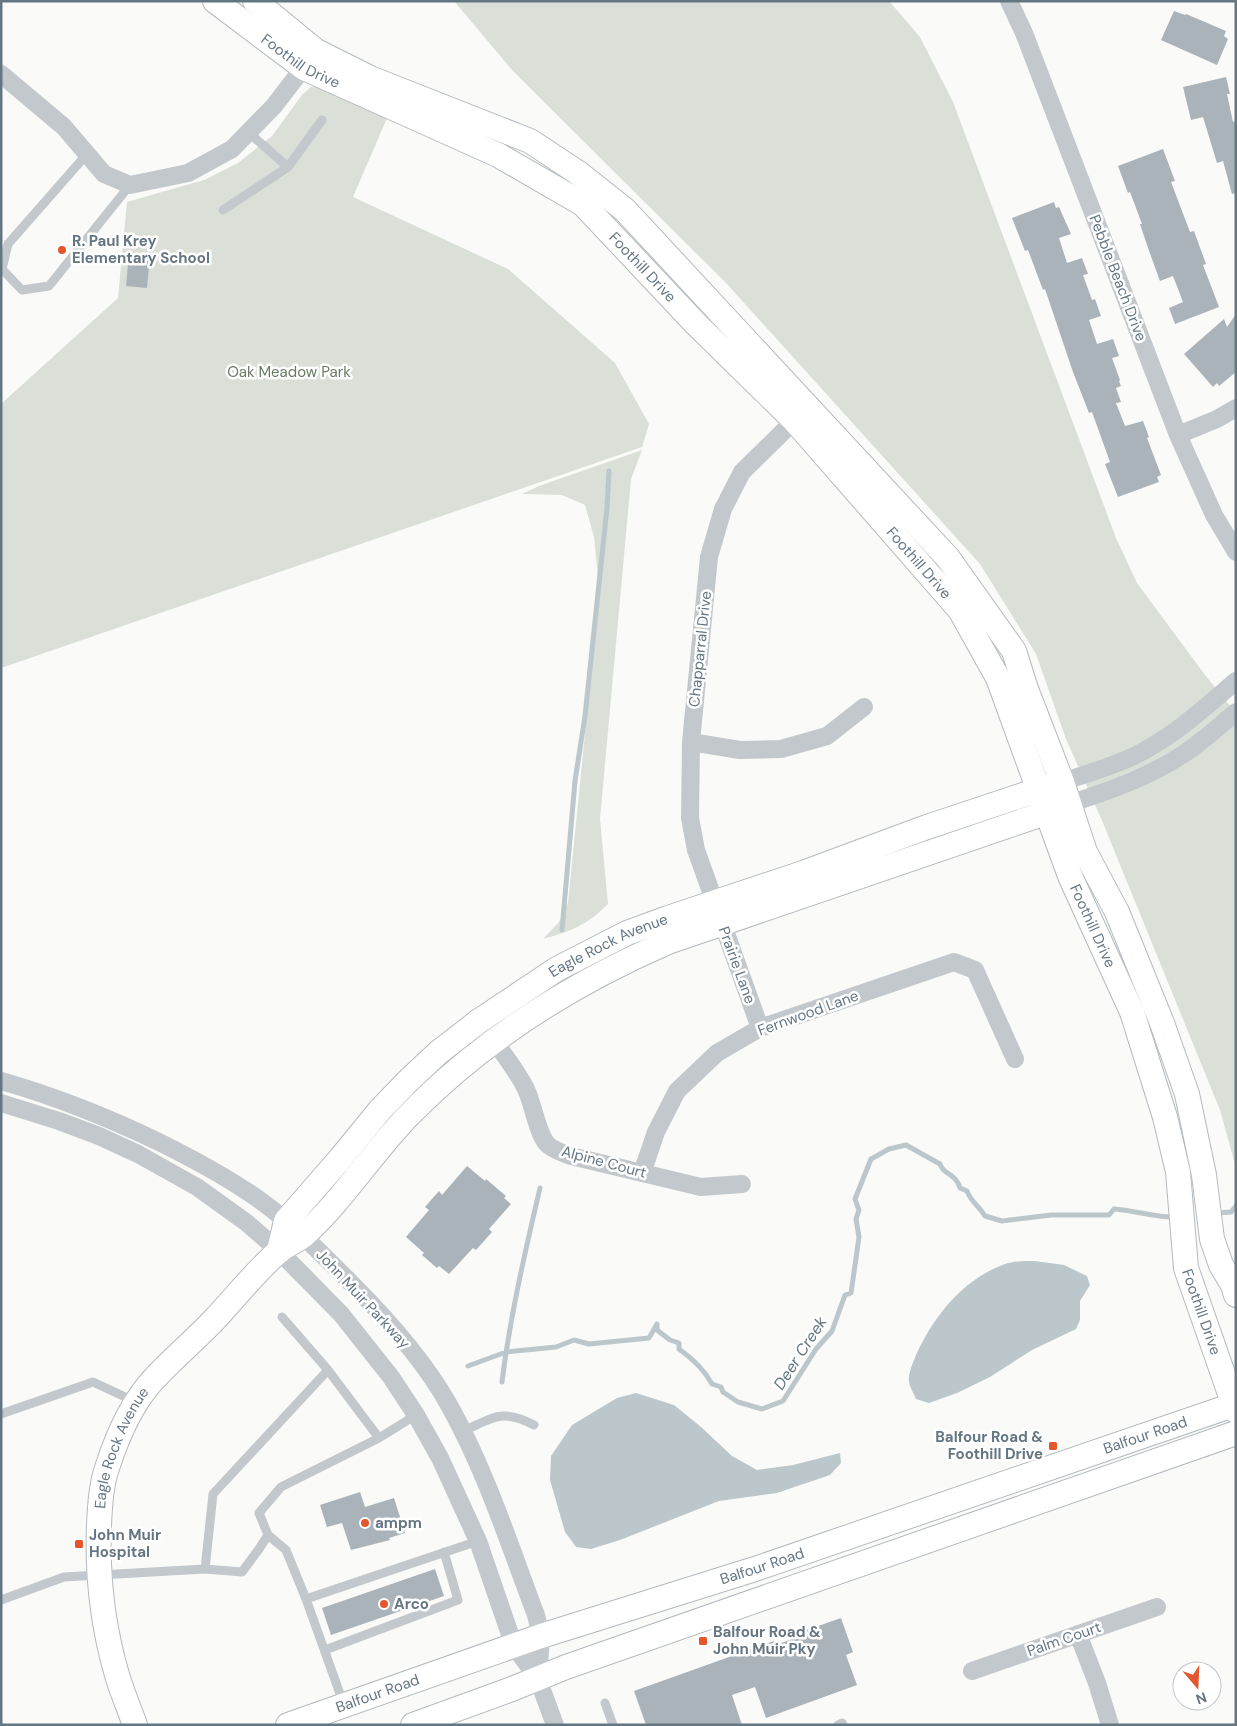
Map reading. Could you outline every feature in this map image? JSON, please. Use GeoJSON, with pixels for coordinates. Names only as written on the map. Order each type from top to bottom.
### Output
{"type":"FeatureCollection","features":[{"type":"Feature","properties":{"kind":"street","name":"Foothill Drive"},"geometry":{"type":"LineString","coordinates":[[215,1],[310,59],[370,78],[530,141],[577,172],[625,210],[801,414],[960,610],[998,678],[1070,876],[1132,1012],[1165,1117],[1178,1172],[1186,1268],[1235,1406]]}},
{"type":"Feature","properties":{"kind":"street","name":"Foothill Drive"},"geometry":{"type":"LineString","coordinates":[[255,1],[310,59]]}},
{"type":"Feature","properties":{"kind":"street","name":"Pebble Beach Drive"},"geometry":{"type":"LineString","coordinates":[[1009,1],[1024,33],[1178,434],[1214,515],[1236,552]]}},
{"type":"Feature","properties":{"kind":"street"},"geometry":{"type":"LineString","coordinates":[[1,74],[64,127],[104,174],[130,186],[188,173],[232,148],[274,106],[310,59]]}},
{"type":"Feature","properties":{"kind":"street"},"geometry":{"type":"LineString","coordinates":[[1178,434],[1217,419],[1236,408]]}},
{"type":"Feature","properties":{"kind":"street","name":"Foothill Drive"},"geometry":{"type":"LineString","coordinates":[[801,414],[948,558],[1014,651],[1026,689],[1062,782],[1085,852],[1117,912],[1162,1023],[1187,1094],[1204,1174],[1212,1239],[1221,1265],[1236,1295]]}},
{"type":"Feature","properties":{"kind":"street","name":"Chapparral Drive"},"geometry":{"type":"LineString","coordinates":[[718,913],[696,850],[690,818],[691,742],[709,557],[723,509],[742,472],[801,414]]}},
{"type":"Feature","properties":{"kind":"street"},"geometry":{"type":"LineString","coordinates":[[1062,782],[1134,756],[1183,725],[1236,682]]}},
{"type":"Feature","properties":{"kind":"street"},"geometry":{"type":"LineString","coordinates":[[691,742],[740,750],[781,749],[827,736],[864,707]]}},
{"type":"Feature","properties":{"kind":"street"},"geometry":{"type":"LineString","coordinates":[[1069,804],[1131,782],[1158,769],[1182,755],[1236,712]]}},
{"type":"Feature","properties":{"kind":"street","name":"Eagle Rock Avenue"},"geometry":{"type":"LineString","coordinates":[[294,1228],[344,1192],[374,1154],[437,1087],[493,1040],[535,1011],[624,960],[668,942],[718,913],[803,873],[927,827],[1062,782]]}},
{"type":"Feature","properties":{"kind":"street","name":"Eagle Rock Avenue"},"geometry":{"type":"LineString","coordinates":[[135,1725],[109,1644],[104,1617],[100,1574],[98,1542],[102,1490],[106,1469],[116,1442],[136,1403],[150,1382],[212,1322],[279,1251],[340,1159],[380,1110],[408,1081],[439,1052],[479,1021],[558,969],[627,933],[718,913],[1069,804]]}},
{"type":"Feature","properties":{"kind":"street","name":"Prairie Lane"},"geometry":{"type":"LineString","coordinates":[[718,913],[760,1028]]}},
{"type":"Feature","properties":{"kind":"street","name":"Fernwood Lane"},"geometry":{"type":"LineString","coordinates":[[642,1173],[656,1132],[677,1091],[717,1053],[760,1028],[954,962],[975,970],[1015,1059]]}},
{"type":"Feature","properties":{"kind":"street","name":"Alpine Court"},"geometry":{"type":"LineString","coordinates":[[479,1021],[526,1088],[542,1136],[547,1144],[556,1150],[571,1156],[701,1187],[742,1184]]}},
{"type":"Feature","properties":{"kind":"street","name":"John Muir Parkway"},"geometry":{"type":"LineString","coordinates":[[1,1081],[59,1099],[121,1124],[175,1150],[242,1188],[294,1228],[365,1297],[398,1335],[447,1403],[463,1431],[498,1513],[536,1615],[540,1636],[538,1679]]}},
{"type":"Feature","properties":{"kind":"street","name":"John Muir Parkway"},"geometry":{"type":"LineString","coordinates":[[1,1103],[99,1136],[170,1171],[197,1187],[247,1223],[279,1251],[341,1314],[392,1377],[440,1458],[478,1540],[514,1646],[538,1679],[556,1725]]}},
{"type":"Feature","properties":{"kind":"street","name":"Balfour Road"},"geometry":{"type":"LineString","coordinates":[[288,1725],[540,1636],[755,1569],[1235,1406]]}},
{"type":"Feature","properties":{"kind":"street","name":"Balfour Road"},"geometry":{"type":"LineString","coordinates":[[413,1725],[566,1667],[1236,1433]]}},
{"type":"Feature","properties":{"kind":"street","name":"Palm Court"},"geometry":{"type":"LineString","coordinates":[[972,1671],[1157,1607]]}},
{"type":"Feature","properties":{"kind":"street"},"geometry":{"type":"LineString","coordinates":[[1078,1634],[1100,1691],[1110,1725]]}},
{"type":"Feature","properties":{"kind":"lane"},"geometry":{"type":"LineString","coordinates":[[223,210],[288,167],[322,120]]}},
{"type":"Feature","properties":{"kind":"lane"},"geometry":{"type":"LineString","coordinates":[[248,132],[288,167]]}},
{"type":"Feature","properties":{"kind":"lane"},"geometry":{"type":"LineString","coordinates":[[87,154],[8,244],[2,269],[22,290],[49,286],[130,186]]}},
{"type":"Feature","properties":{"kind":"lane"},"geometry":{"type":"LineString","coordinates":[[282,1317],[328,1370],[380,1438]]}},
{"type":"Feature","properties":{"kind":"lane"},"geometry":{"type":"LineString","coordinates":[[205,1569],[213,1494],[328,1370]]}},
{"type":"Feature","properties":{"kind":"lane"},"geometry":{"type":"LineString","coordinates":[[1,1414],[93,1382],[136,1403]]}},
{"type":"Feature","properties":{"kind":"lane"},"geometry":{"type":"LineString","coordinates":[[344,1706],[325,1650],[286,1550],[268,1535],[259,1514],[281,1487],[380,1438],[416,1415]]}},
{"type":"Feature","properties":{"kind":"lane"},"geometry":{"type":"LineString","coordinates":[[463,1431],[494,1417],[504,1415],[519,1416],[534,1425]]}},
{"type":"Feature","properties":{"kind":"lane"},"geometry":{"type":"LineString","coordinates":[[1,1600],[64,1577],[205,1569],[242,1572],[268,1535]]}},
{"type":"Feature","properties":{"kind":"lane"},"geometry":{"type":"LineString","coordinates":[[306,1599],[478,1540]]}},
{"type":"Feature","properties":{"kind":"lane"},"geometry":{"type":"LineString","coordinates":[[325,1650],[458,1600],[444,1552]]}},
{"type":"Feature","properties":{"kind":"lane"},"geometry":{"type":"LineString","coordinates":[[605,1703],[612,1725]]}},
{"type":"Feature","properties":{"kind":"lane"},"geometry":{"type":"LineString","coordinates":[[838,1725],[842,1723],[843,1725]]}},
{"type":"Feature","properties":{"kind":"green space"},"geometry":{"type":"Polygon","coordinates":[[[454,1],[889,1],[920,37],[953,102],[1116,538],[1137,583],[1205,675],[1236,713],[1236,1168],[1220,1110],[1103,823],[1066,739],[1036,654],[980,564],[727,284],[513,71],[454,1]]]}},
{"type":"Feature","properties":{"kind":"green space","name":"Oak Meadow Park"},"geometry":{"type":"Polygon","coordinates":[[[322,86],[387,118],[353,197],[508,269],[615,363],[649,424],[642,447],[1,668],[1,404],[118,298],[127,202],[204,180],[238,163],[272,136],[302,95],[311,87],[322,86]]]}},
{"type":"Feature","properties":{"kind":"green space"},"geometry":{"type":"Polygon","coordinates":[[[642,450],[631,479],[600,819],[608,904],[579,926],[543,939],[559,922],[568,903],[589,694],[598,577],[594,537],[585,505],[562,495],[522,494],[539,486],[642,450]]]}},
{"type":"Feature","properties":{"kind":"shaded area"},"geometry":{"type":"Polygon","coordinates":[[[1035,1261],[1064,1265],[1087,1276],[1090,1285],[1080,1301],[1080,1320],[1076,1329],[1032,1350],[990,1377],[957,1393],[929,1403],[916,1399],[909,1383],[912,1365],[932,1326],[952,1300],[976,1279],[990,1271],[1008,1263],[1035,1261]]]}},
{"type":"Feature","properties":{"kind":"shaded area"},"geometry":{"type":"Polygon","coordinates":[[[636,1393],[674,1405],[732,1456],[757,1470],[793,1465],[840,1453],[841,1463],[830,1475],[777,1493],[719,1501],[620,1540],[591,1549],[576,1547],[565,1532],[550,1480],[551,1456],[572,1425],[617,1398],[636,1393]]]}},
{"type":"Feature","properties":{"kind":"building"},"geometry":{"type":"Polygon","coordinates":[[[1174,11],[1186,14],[1226,31],[1224,36],[1228,39],[1217,65],[1161,40],[1174,11]]]}},
{"type":"Feature","properties":{"kind":"building"},"geometry":{"type":"Polygon","coordinates":[[[1226,77],[1230,94],[1227,94],[1233,122],[1236,121],[1236,193],[1232,194],[1223,161],[1217,163],[1203,117],[1191,120],[1183,87],[1226,77]]]}},
{"type":"Feature","properties":{"kind":"building"},"geometry":{"type":"Polygon","coordinates":[[[1163,149],[1175,181],[1171,182],[1190,232],[1194,231],[1206,264],[1203,265],[1219,307],[1175,324],[1169,308],[1183,302],[1173,276],[1160,281],[1140,224],[1142,224],[1118,166],[1163,149]]]}},
{"type":"Feature","properties":{"kind":"building"},"geometry":{"type":"Polygon","coordinates":[[[1054,202],[1056,208],[1059,207],[1071,234],[1059,238],[1067,263],[1082,258],[1088,274],[1083,275],[1092,300],[1095,299],[1101,316],[1089,320],[1097,344],[1113,339],[1119,356],[1112,358],[1121,386],[1116,388],[1121,402],[1116,403],[1125,426],[1143,421],[1149,437],[1147,438],[1161,475],[1157,477],[1159,482],[1118,497],[1105,464],[1110,462],[1092,412],[1089,413],[1073,372],[1045,289],[1043,290],[1028,250],[1025,251],[1012,218],[1054,202]]]}},
{"type":"Feature","properties":{"kind":"building"},"geometry":{"type":"Polygon","coordinates":[[[129,254],[150,256],[147,288],[126,286],[129,254]]]}},
{"type":"Feature","properties":{"kind":"building"},"geometry":{"type":"Polygon","coordinates":[[[1236,314],[1236,372],[1219,386],[1217,383],[1213,387],[1184,354],[1224,319],[1227,327],[1236,314]]]}},
{"type":"Feature","properties":{"kind":"building"},"geometry":{"type":"Polygon","coordinates":[[[467,1166],[506,1196],[504,1198],[511,1204],[489,1229],[492,1232],[476,1250],[473,1248],[449,1274],[439,1266],[437,1268],[406,1237],[429,1210],[425,1207],[439,1191],[442,1195],[467,1166]]]}},
{"type":"Feature","properties":{"kind":"building"},"geometry":{"type":"Polygon","coordinates":[[[360,1492],[365,1507],[394,1498],[405,1533],[389,1538],[390,1540],[351,1550],[342,1523],[327,1527],[320,1505],[360,1492]]]}},
{"type":"Feature","properties":{"kind":"building"},"geometry":{"type":"Polygon","coordinates":[[[435,1569],[444,1596],[331,1635],[322,1608],[435,1569]]]}},
{"type":"Feature","properties":{"kind":"building"},"geometry":{"type":"Polygon","coordinates":[[[841,1618],[853,1652],[846,1655],[857,1685],[766,1718],[755,1687],[732,1695],[742,1725],[646,1725],[634,1691],[774,1641],[776,1645],[805,1634],[804,1631],[841,1618]]]}},
{"type":"Feature","properties":{"kind":"waterway"},"geometry":{"type":"LineString","coordinates":[[562,930],[575,781],[585,716],[607,508],[609,471]]}},
{"type":"Feature","properties":{"kind":"waterway","name":"Deer Creek"},"geometry":{"type":"LineString","coordinates":[[468,1366],[506,1352],[556,1347],[574,1340],[589,1344],[649,1338],[657,1324],[657,1330],[670,1340],[679,1343],[679,1349],[698,1365],[712,1384],[721,1387],[723,1392],[738,1402],[762,1409],[783,1401],[816,1349],[832,1331],[845,1295],[851,1293],[859,1237],[856,1219],[859,1210],[855,1199],[871,1159],[889,1149],[906,1145],[940,1164],[944,1171],[955,1179],[960,1188],[967,1191],[985,1216],[1002,1221],[1051,1215],[1109,1215],[1114,1209],[1175,1217]]}},
{"type":"Feature","properties":{"kind":"waterway"},"geometry":{"type":"LineString","coordinates":[[502,1382],[523,1260],[540,1188]]}},
{"type":"Feature","properties":{"kind":"waterway","name":"Deer Creek"},"geometry":{"type":"LineString","coordinates":[[1216,1213],[1231,1212],[1236,1206]]}},
{"type":"Feature","properties":{"kind":"place","name":"R. Paul Krey Elementary School"},"geometry":{"type":"Point","coordinates":[62,250]}},
{"type":"Feature","properties":{"kind":"place","name":"Balfour Road & Foothill Drive"},"geometry":{"type":"Point","coordinates":[1053,1446]}},
{"type":"Feature","properties":{"kind":"place","name":"ampm"},"geometry":{"type":"Point","coordinates":[365,1523]}},
{"type":"Feature","properties":{"kind":"place","name":"John Muir Hospital"},"geometry":{"type":"Point","coordinates":[79,1544]}},
{"type":"Feature","properties":{"kind":"place","name":"Arco"},"geometry":{"type":"Point","coordinates":[384,1604]}},
{"type":"Feature","properties":{"kind":"place","name":"Balfour Road & John Muir Pky"},"geometry":{"type":"Point","coordinates":[703,1641]}}]}
